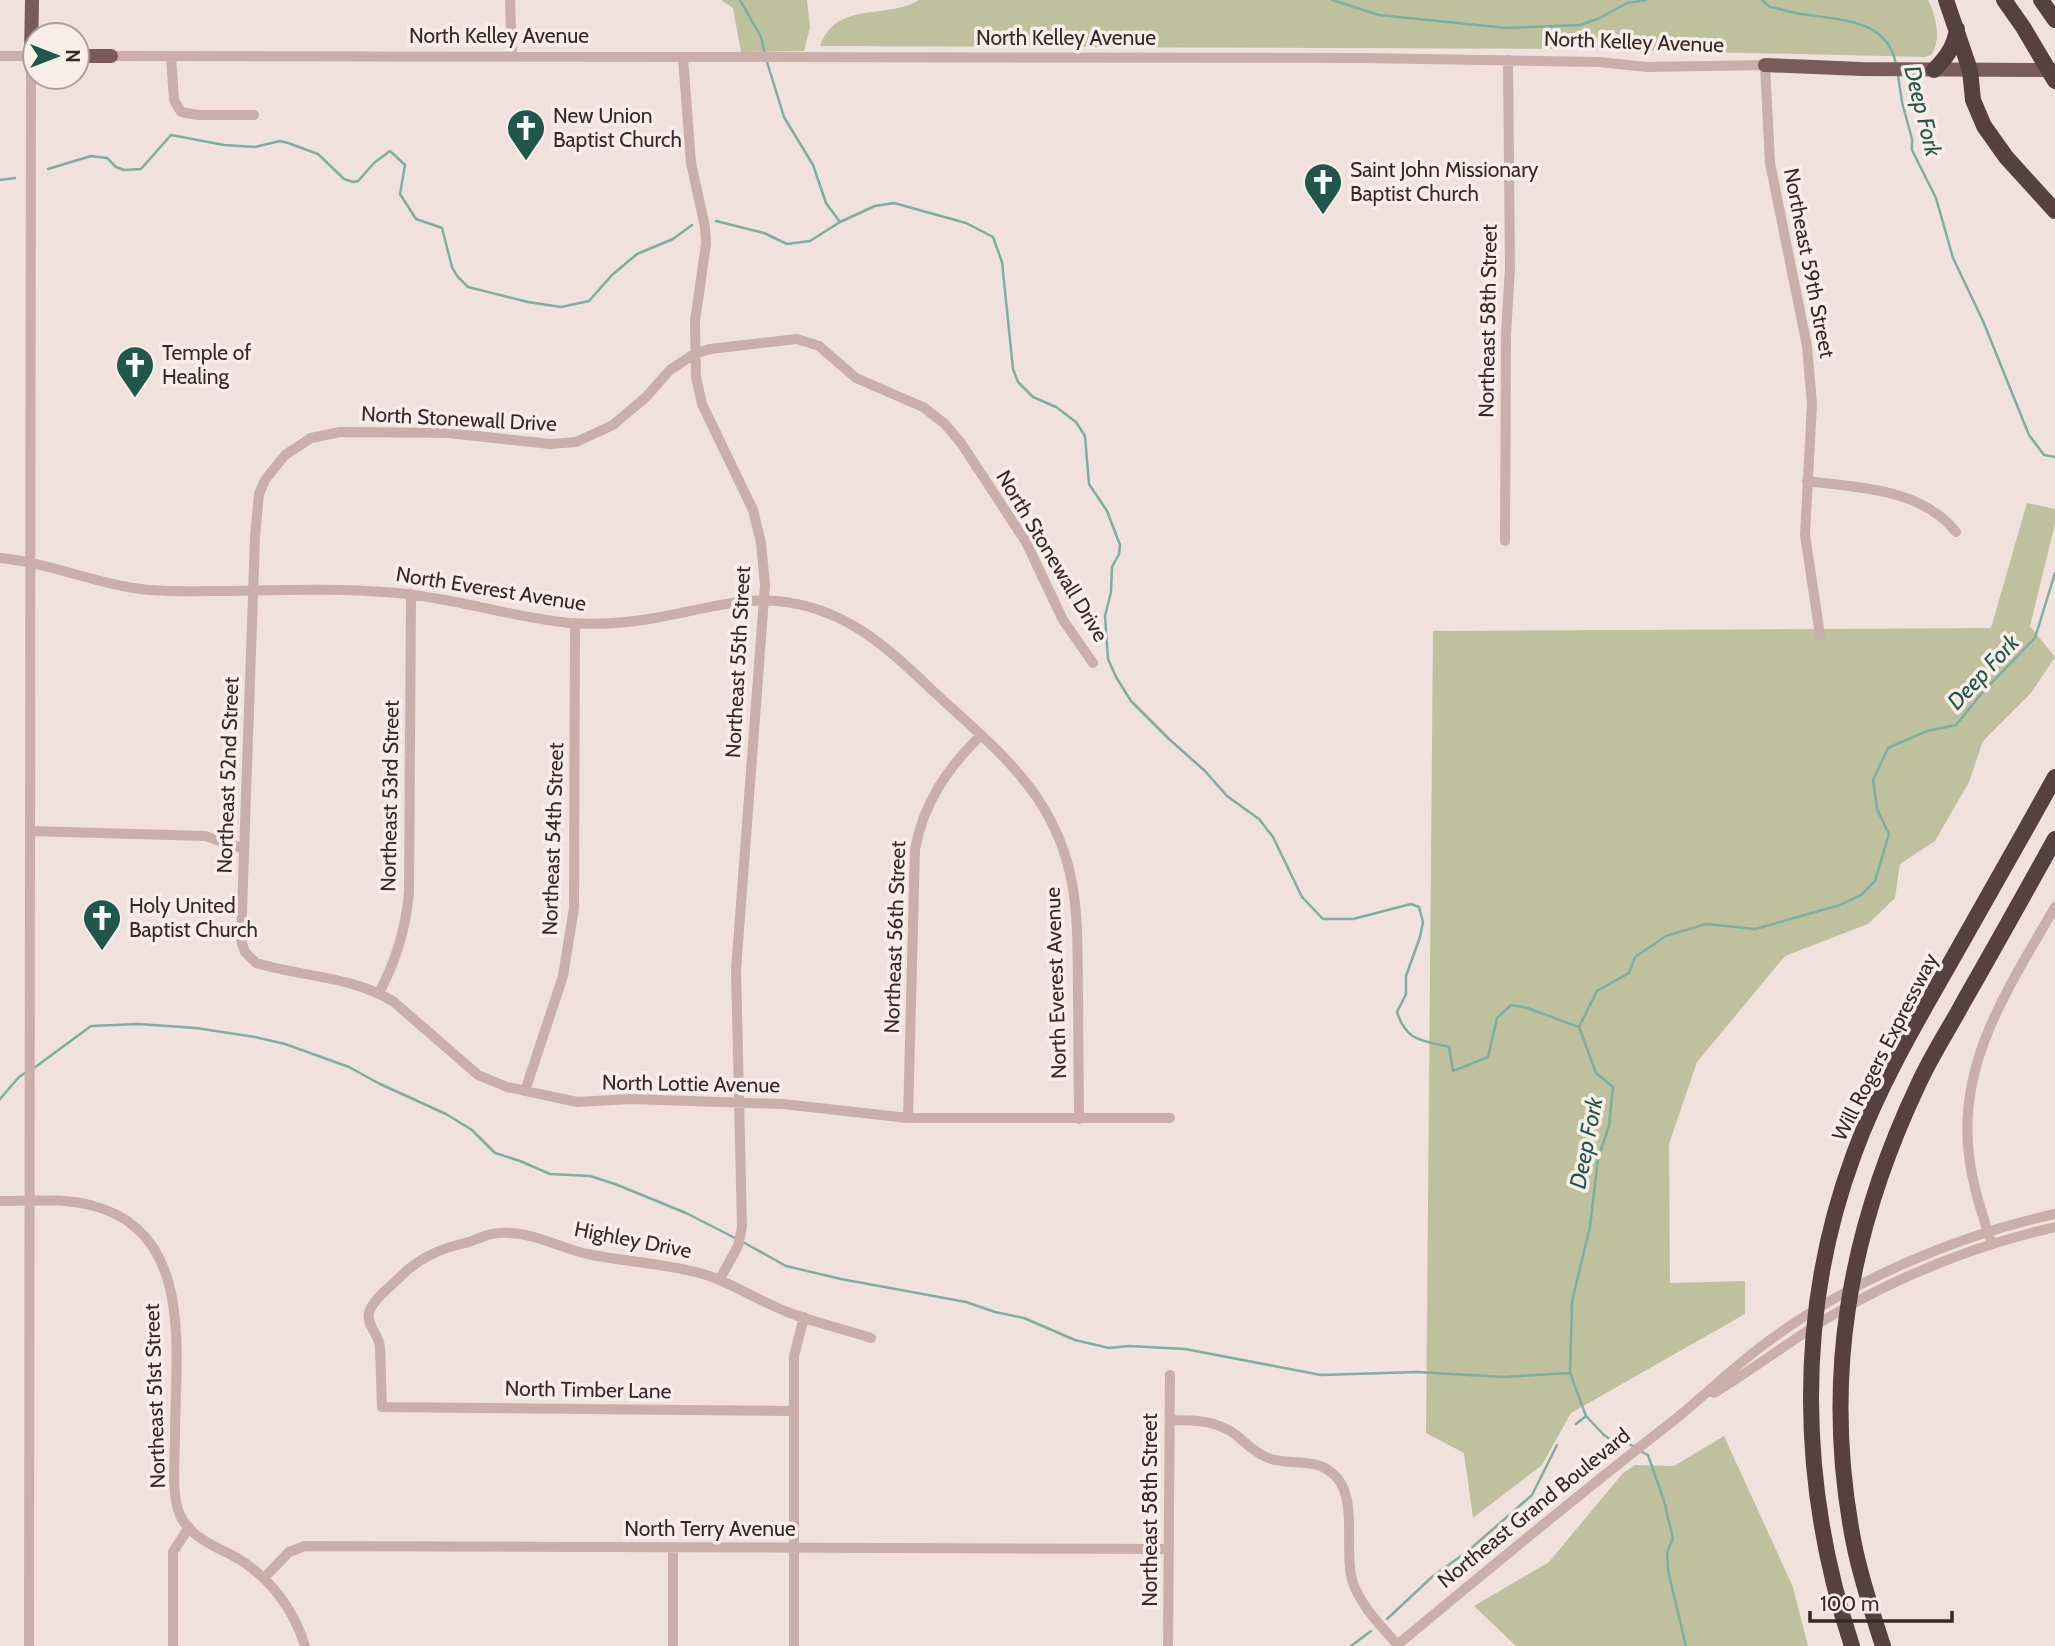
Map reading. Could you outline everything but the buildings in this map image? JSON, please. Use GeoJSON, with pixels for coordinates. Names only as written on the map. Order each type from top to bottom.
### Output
{"type":"FeatureCollection","features":[{"type":"Feature","properties":{"kind":"highway"},"geometry":{"type":"LineString","coordinates":[[1946,0],[1970,69],[1973,100],[1984,126],[2006,157],[2055,211]]}},
{"type":"Feature","properties":{"kind":"highway"},"geometry":{"type":"LineString","coordinates":[[2004,0],[2055,81]]}},
{"type":"Feature","properties":{"kind":"highway"},"geometry":{"type":"LineString","coordinates":[[2042,0],[2055,20]]}},
{"type":"Feature","properties":{"kind":"highway"},"geometry":{"type":"LineString","coordinates":[[1934,70],[1946,58],[1954,44],[1957,29]]}},
{"type":"Feature","properties":{"kind":"highway","name":"Will Rogers Expressway"},"geometry":{"type":"LineString","coordinates":[[1852,1646],[1831,1575],[1818,1507],[1810,1423],[1811,1358],[1821,1280],[1838,1202],[1854,1153],[1872,1112],[1920,1016],[2055,777]]}},
{"type":"Feature","properties":{"kind":"highway"},"geometry":{"type":"LineString","coordinates":[[1883,1646],[1863,1580],[1847,1504],[1842,1460],[1843,1338],[1856,1260],[1880,1173],[1919,1082],[2055,839]]}},
{"type":"Feature","properties":{"kind":"main road"},"geometry":{"type":"LineString","coordinates":[[32,0],[32,21]]}},
{"type":"Feature","properties":{"kind":"main road","name":"North Kelley Avenue"},"geometry":{"type":"LineString","coordinates":[[91,56],[111,56]]}},
{"type":"Feature","properties":{"kind":"main road","name":"North Kelley Avenue"},"geometry":{"type":"LineString","coordinates":[[1765,65],[1861,69],[2055,70]]}},
{"type":"Feature","properties":{"kind":"street"},"geometry":{"type":"LineString","coordinates":[[510,0],[513,57]]}},
{"type":"Feature","properties":{"kind":"street"},"geometry":{"type":"LineString","coordinates":[[0,56],[21,56]]}},
{"type":"Feature","properties":{"kind":"street","name":"North Kelley Avenue"},"geometry":{"type":"LineString","coordinates":[[111,56],[1323,58],[1600,62],[1647,66],[1765,65]]}},
{"type":"Feature","properties":{"kind":"street"},"geometry":{"type":"LineString","coordinates":[[171,57],[174,100],[181,112],[198,115],[254,115]]}},
{"type":"Feature","properties":{"kind":"street","name":"Northeast 55th Street"},"geometry":{"type":"LineString","coordinates":[[683,58],[691,163],[705,227],[706,244],[696,303],[694,355],[697,386],[702,404],[746,494],[758,525],[763,560],[764,601],[736,960],[741,1238],[720,1279]]}},
{"type":"Feature","properties":{"kind":"street","name":"Northeast 58th Street"},"geometry":{"type":"LineString","coordinates":[[1505,541],[1506,334],[1510,268],[1507,60]]}},
{"type":"Feature","properties":{"kind":"street","name":"Northeast 59th Street"},"geometry":{"type":"LineString","coordinates":[[1765,65],[1770,163],[1807,346],[1812,404],[1805,535],[1819,635]]}},
{"type":"Feature","properties":{"kind":"street"},"geometry":{"type":"LineString","coordinates":[[29,1646],[33,91]]}},
{"type":"Feature","properties":{"kind":"street","name":"North Stonewall Drive"},"geometry":{"type":"LineString","coordinates":[[254,590],[259,494],[273,467],[297,446],[311,438],[340,432],[449,433],[550,444],[576,442],[613,425],[646,397],[670,370],[694,355],[710,349],[797,339],[808,341],[827,352],[856,379],[909,400],[934,415],[961,443],[1027,544],[1063,620],[1093,663]]}},
{"type":"Feature","properties":{"kind":"street"},"geometry":{"type":"LineString","coordinates":[[1807,481],[1890,492],[1919,503],[1948,522],[1956,532]]}},
{"type":"Feature","properties":{"kind":"street","name":"North Everest Avenue"},"geometry":{"type":"LineString","coordinates":[[0,558],[149,590],[351,590],[411,594],[541,620],[575,623],[625,622],[734,602],[792,603],[827,613],[864,630],[894,654],[1011,766],[1036,797],[1056,830],[1070,869],[1077,910],[1079,1119]]}},
{"type":"Feature","properties":{"kind":"street","name":"Northeast 52nd Street"},"geometry":{"type":"LineString","coordinates":[[250,959],[241,940],[254,590]]}},
{"type":"Feature","properties":{"kind":"street","name":"Northeast 53rd Street"},"geometry":{"type":"LineString","coordinates":[[379,993],[389,974],[404,931],[409,892],[411,594]]}},
{"type":"Feature","properties":{"kind":"street","name":"Northeast 54th Street"},"geometry":{"type":"LineString","coordinates":[[525,1091],[563,976],[574,908],[575,623]]}},
{"type":"Feature","properties":{"kind":"street","name":"Northeast 56th Street"},"geometry":{"type":"LineString","coordinates":[[908,1118],[912,887],[918,831],[931,797],[942,779],[980,736]]}},
{"type":"Feature","properties":{"kind":"street"},"geometry":{"type":"LineString","coordinates":[[30,831],[205,836],[244,849]]}},
{"type":"Feature","properties":{"kind":"street"},"geometry":{"type":"LineString","coordinates":[[1992,1245],[1976,1194],[1968,1153],[1970,1089],[1981,1046],[1990,1024],[2055,907]]}},
{"type":"Feature","properties":{"kind":"street","name":"North Lottie Avenue"},"geometry":{"type":"LineString","coordinates":[[250,959],[264,965],[379,993],[394,1002],[478,1075],[507,1087],[577,1102],[630,1099],[809,1106],[908,1118],[1170,1118]]}},
{"type":"Feature","properties":{"kind":"street","name":"Northeast 51st Street"},"geometry":{"type":"LineString","coordinates":[[0,1201],[78,1202],[103,1208],[118,1215],[144,1236],[155,1249],[170,1281],[174,1310],[175,1475],[178,1509],[189,1527]]}},
{"type":"Feature","properties":{"kind":"street","name":"Northeast Grand Boulevard"},"geometry":{"type":"LineString","coordinates":[[1699,1402],[1732,1368],[1771,1338],[1834,1299],[1943,1248],[2055,1214]]}},
{"type":"Feature","properties":{"kind":"street","name":"Northeast Grand Boulevard"},"geometry":{"type":"LineString","coordinates":[[1397,1645],[1619,1463],[1699,1402],[1740,1378],[1832,1316],[1936,1265],[2055,1227]]}},
{"type":"Feature","properties":{"kind":"street","name":"Highley Drive"},"geometry":{"type":"LineString","coordinates":[[382,1407],[379,1339],[369,1324],[374,1304],[420,1259],[444,1248],[496,1233],[533,1236],[588,1254],[685,1269],[720,1279],[789,1312],[871,1338]]}},
{"type":"Feature","properties":{"kind":"street"},"geometry":{"type":"LineString","coordinates":[[794,1646],[794,1356],[804,1317]]}},
{"type":"Feature","properties":{"kind":"street","name":"Northeast 58th Street"},"geometry":{"type":"LineString","coordinates":[[1168,1646],[1170,1375]]}},
{"type":"Feature","properties":{"kind":"street","name":"North Timber Lane"},"geometry":{"type":"LineString","coordinates":[[382,1407],[793,1411]]}},
{"type":"Feature","properties":{"kind":"street"},"geometry":{"type":"LineString","coordinates":[[1170,1420],[1212,1423],[1230,1431],[1266,1457],[1281,1462],[1314,1465],[1333,1474],[1346,1493],[1348,1553],[1353,1582],[1367,1609],[1397,1645]]}},
{"type":"Feature","properties":{"kind":"street"},"geometry":{"type":"LineString","coordinates":[[173,1646],[172,1560],[176,1545],[189,1527],[203,1541],[237,1558],[264,1578],[287,1606],[305,1646]]}},
{"type":"Feature","properties":{"kind":"street","name":"North Terry Avenue"},"geometry":{"type":"LineString","coordinates":[[264,1578],[289,1552],[305,1546],[1169,1549]]}},
{"type":"Feature","properties":{"kind":"street"},"geometry":{"type":"LineString","coordinates":[[673,1548],[673,1646]]}},
{"type":"Feature","properties":{"kind":"green space"},"geometry":{"type":"Polygon","coordinates":[[[721,0],[807,0],[810,27],[804,51],[741,52],[733,8],[721,0]]]}},
{"type":"Feature","properties":{"kind":"green space"},"geometry":{"type":"Polygon","coordinates":[[[919,0],[1928,0],[1937,35],[1931,55],[1925,57],[1580,49],[820,46],[838,22],[864,13],[906,6],[919,0]]]}},
{"type":"Feature","properties":{"kind":"green space"},"geometry":{"type":"Polygon","coordinates":[[[2027,503],[2055,509],[2055,524],[2030,626],[2055,657],[2031,693],[1983,741],[1969,782],[1935,841],[1900,864],[1895,898],[1868,924],[1785,956],[1697,1062],[1669,1144],[1670,1283],[1745,1281],[1745,1314],[1571,1413],[1542,1465],[1473,1518],[1464,1453],[1426,1433],[1433,631],[1991,628],[2027,503]]]}},
{"type":"Feature","properties":{"kind":"green space"},"geometry":{"type":"Polygon","coordinates":[[[1724,1436],[1793,1587],[1808,1646],[1516,1646],[1474,1606],[1549,1562],[1623,1473],[1635,1465],[1674,1466],[1724,1436]]]}},
{"type":"Feature","properties":{"kind":"waterway"},"geometry":{"type":"LineString","coordinates":[[740,0],[761,37],[765,55]]}},
{"type":"Feature","properties":{"kind":"waterway","name":"Deep Fork"},"geometry":{"type":"LineString","coordinates":[[1332,0],[1379,15],[1506,28],[1580,25],[1600,18],[1627,3],[1646,0]]}},
{"type":"Feature","properties":{"kind":"waterway","name":"Deep Fork"},"geometry":{"type":"LineString","coordinates":[[1762,0],[1770,7],[1798,14],[1863,25],[1884,39],[1892,50],[1896,65]]}},
{"type":"Feature","properties":{"kind":"waterway"},"geometry":{"type":"LineString","coordinates":[[767,62],[784,117],[813,165],[826,203],[840,222]]}},
{"type":"Feature","properties":{"kind":"waterway","name":"Deep Fork"},"geometry":{"type":"LineString","coordinates":[[1898,75],[1912,150],[1936,198],[1953,258],[1983,321],[2029,435],[2044,455],[2055,457]]}},
{"type":"Feature","properties":{"kind":"waterway"},"geometry":{"type":"LineString","coordinates":[[48,169],[91,156],[107,158],[116,167],[124,170],[141,169],[171,135],[224,145],[255,147],[280,141],[288,143],[318,154],[344,179],[353,182],[358,181],[374,163],[390,151],[405,165],[400,194],[416,219],[442,228],[452,267],[468,287],[561,307],[589,301],[612,275],[637,254],[673,239],[692,225]]}},
{"type":"Feature","properties":{"kind":"waterway"},"geometry":{"type":"LineString","coordinates":[[0,180],[15,178]]}},
{"type":"Feature","properties":{"kind":"waterway"},"geometry":{"type":"LineString","coordinates":[[716,221],[764,233],[787,244],[810,241],[840,222],[875,206],[894,203],[966,223],[993,237],[1002,262],[1013,369],[1018,382],[1033,397],[1056,407],[1076,422],[1085,436],[1089,484],[1107,511],[1120,545],[1119,554],[1112,567],[1111,592],[1105,616],[1108,659],[1131,701],[1205,771],[1227,796],[1259,819],[1273,837],[1302,897],[1323,919],[1353,919],[1411,904],[1419,907],[1423,922],[1420,937],[1406,976],[1406,994],[1397,1012],[1410,1034],[1423,1041],[1449,1047],[1453,1071],[1488,1057],[1497,1018],[1511,1005],[1579,1027]]}},
{"type":"Feature","properties":{"kind":"waterway","name":"Deep Fork"},"geometry":{"type":"LineString","coordinates":[[1579,1027],[1597,991],[1629,973],[1635,957],[1666,936],[1706,924],[1755,929],[1840,905],[1861,895],[1875,881],[1889,834],[1877,809],[1873,780],[1888,748],[1927,731],[1956,725],[1981,694],[2035,638],[2055,573]]}},
{"type":"Feature","properties":{"kind":"waterway"},"geometry":{"type":"LineString","coordinates":[[34,1068],[91,1026],[138,1024],[196,1028],[285,1044],[349,1067],[446,1114],[472,1130],[495,1153],[550,1174],[590,1176],[615,1184],[686,1213],[735,1238]]}},
{"type":"Feature","properties":{"kind":"waterway","name":"Deep Fork"},"geometry":{"type":"LineString","coordinates":[[1579,1027],[1596,1073],[1613,1087],[1609,1126],[1598,1158],[1590,1227],[1572,1301],[1570,1373],[1586,1416],[1611,1440],[1635,1447]]}},
{"type":"Feature","properties":{"kind":"waterway"},"geometry":{"type":"LineString","coordinates":[[0,1099],[25,1073]]}},
{"type":"Feature","properties":{"kind":"waterway"},"geometry":{"type":"LineString","coordinates":[[741,1241],[786,1266],[966,1302],[1024,1318],[1075,1340],[1109,1348],[1129,1346],[1185,1349],[1321,1375],[1417,1372],[1503,1377],[1570,1373]]}},
{"type":"Feature","properties":{"kind":"waterway"},"geometry":{"type":"LineString","coordinates":[[1576,1424],[1586,1416]]}},
{"type":"Feature","properties":{"kind":"waterway"},"geometry":{"type":"LineString","coordinates":[[1387,1619],[1433,1576],[1468,1551],[1532,1495],[1557,1445]]}},
{"type":"Feature","properties":{"kind":"waterway","name":"Deep Fork"},"geometry":{"type":"LineString","coordinates":[[1640,1451],[1648,1455],[1673,1538],[1667,1552],[1668,1571],[1686,1646]]}},
{"type":"Feature","properties":{"kind":"waterway"},"geometry":{"type":"LineString","coordinates":[[1351,1646],[1371,1631]]}},
{"type":"Feature","properties":{"kind":"place","name":"New Union Baptist Church"},"geometry":{"type":"Point","coordinates":[526,162]}},
{"type":"Feature","properties":{"kind":"place","name":"Saint John Missionary Baptist Church"},"geometry":{"type":"Point","coordinates":[1323,216]}},
{"type":"Feature","properties":{"kind":"place","name":"Temple of Healing"},"geometry":{"type":"Point","coordinates":[135,399]}},
{"type":"Feature","properties":{"kind":"place","name":"Holy United Baptist Church"},"geometry":{"type":"Point","coordinates":[102,952]}}]}
